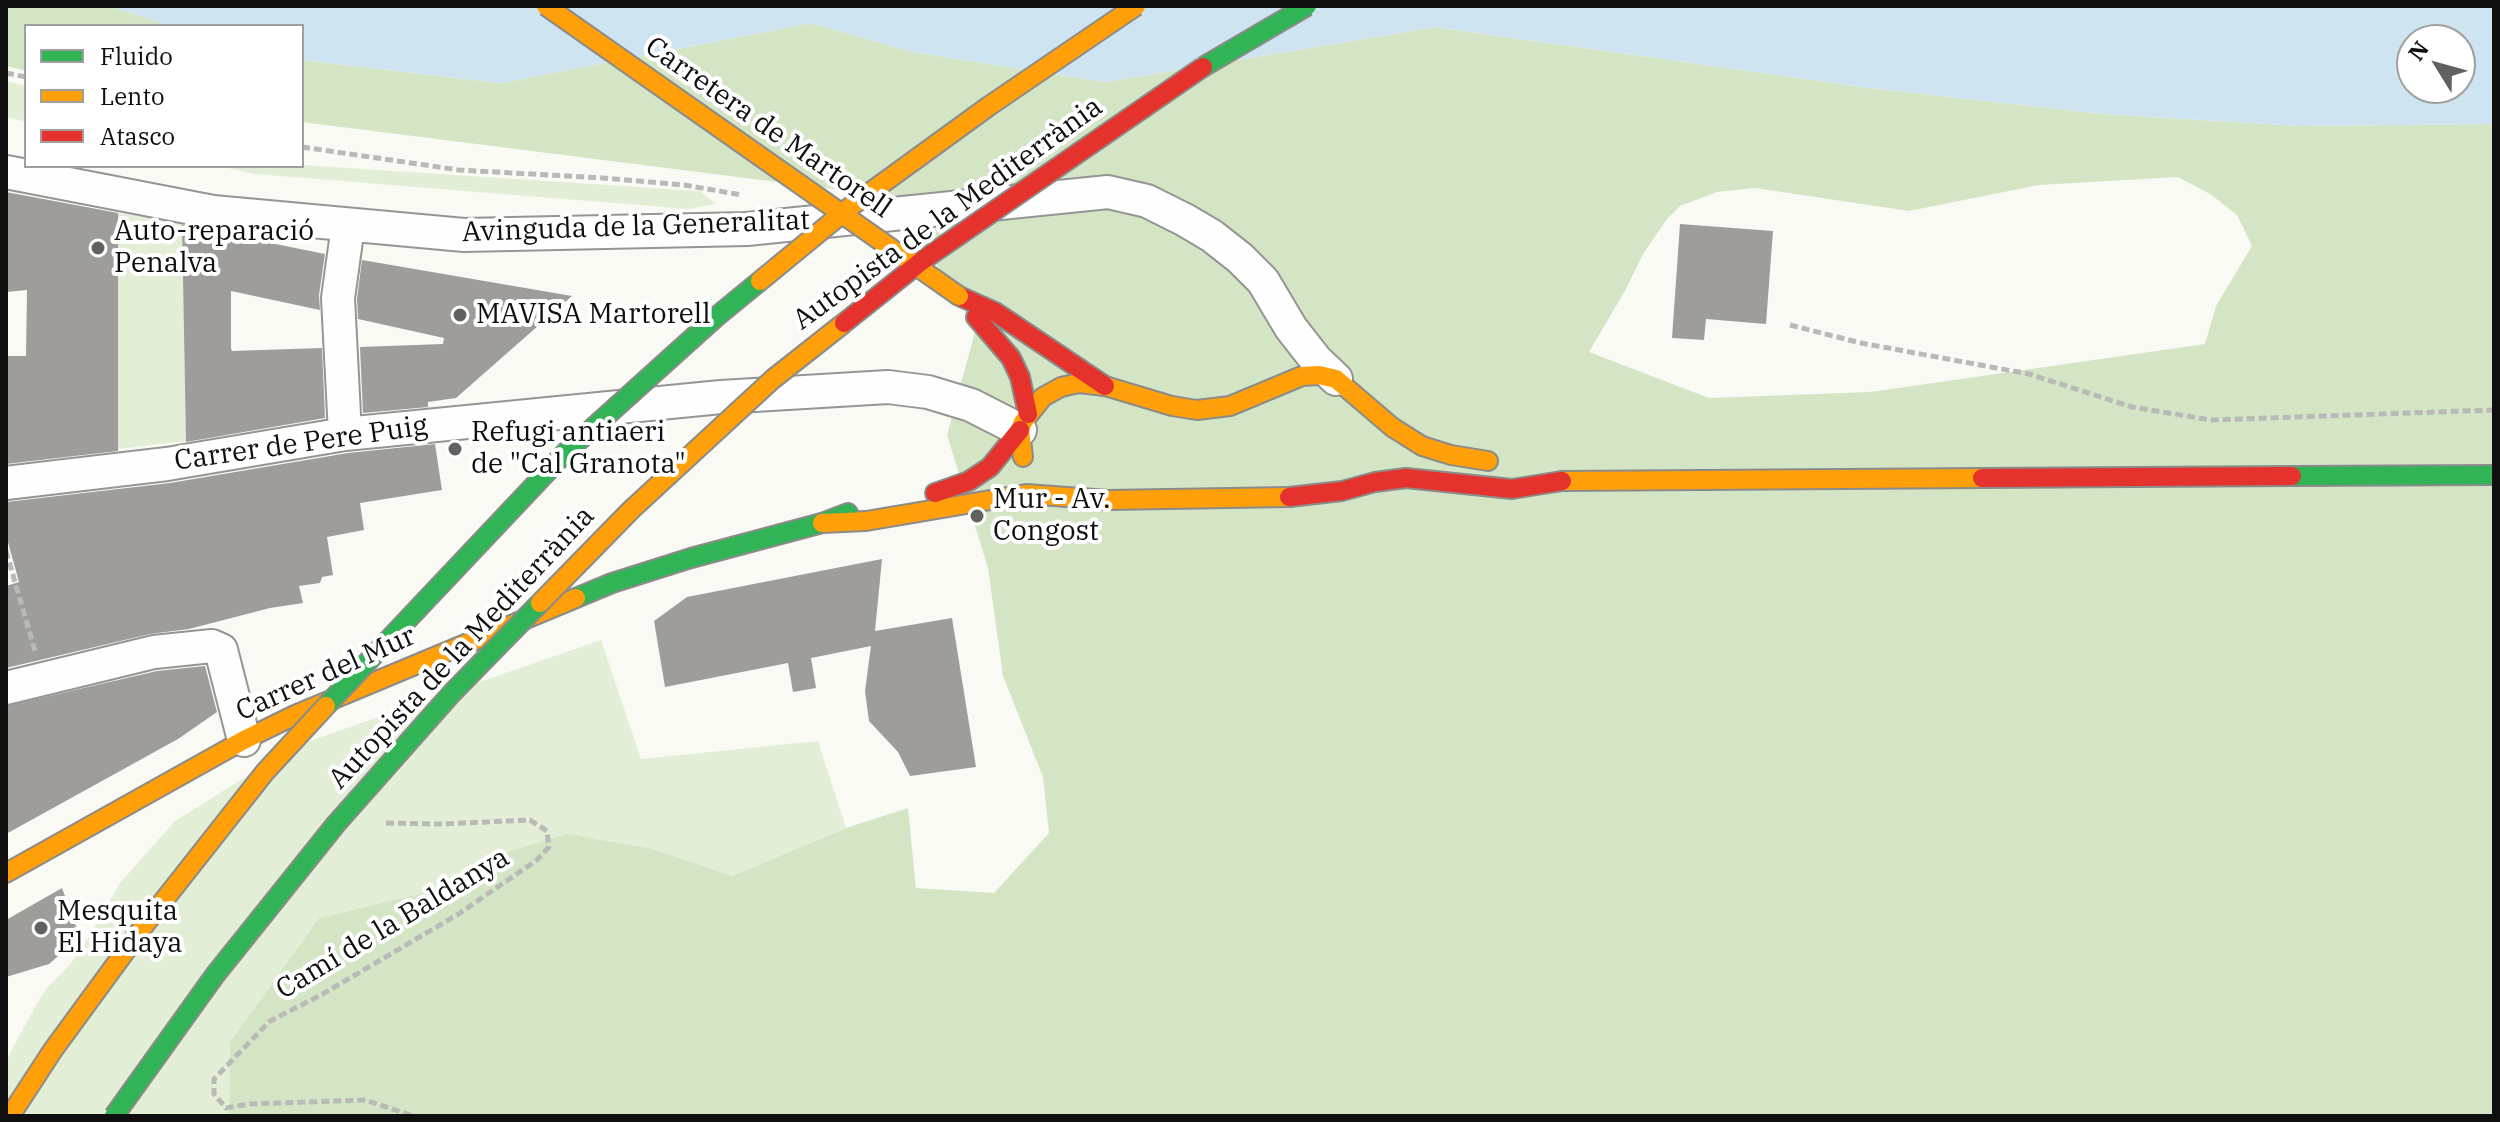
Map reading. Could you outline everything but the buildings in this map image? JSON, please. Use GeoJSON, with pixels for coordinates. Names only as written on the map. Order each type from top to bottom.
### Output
{"type":"FeatureCollection","features":[{"type":"Feature","properties":{"kind":"main road","name":"Carretera de Martorell"},"geometry":{"type":"LineString","coordinates":[[546,6],[959,296]]}},
{"type":"Feature","properties":{"kind":"main road","name":"Autopista de la Mediterrània"},"geometry":{"type":"LineString","coordinates":[[10,1116],[53,1050],[136,936],[265,772],[564,454],[716,317],[850,207],[989,106],[1136,6]]}},
{"type":"Feature","properties":{"kind":"main road","name":"Autopista de la Mediterrània"},"geometry":{"type":"LineString","coordinates":[[114,1116],[215,975],[336,824],[452,693],[653,490],[773,379],[923,260],[1190,75],[1307,6]]}},
{"type":"Feature","properties":{"kind":"main road"},"geometry":{"type":"LineString","coordinates":[[959,296],[995,312],[1105,386],[1172,406],[1197,410],[1242,402],[1302,376],[1319,375],[1336,379],[1360,396],[1392,427],[1422,446],[1451,455],[1505,464]]}},
{"type":"Feature","properties":{"kind":"main road"},"geometry":{"type":"LineString","coordinates":[[959,296],[1011,358],[1020,377],[1024,422],[1021,451],[1027,467],[1042,484],[1063,497]]}},
{"type":"Feature","properties":{"kind":"main road","name":"Carrer del Mur"},"geometry":{"type":"LineString","coordinates":[[6,873],[244,740],[295,715],[612,583],[822,523],[869,505],[943,491],[969,481],[990,467],[1005,451],[1043,397],[1061,387],[1079,383],[1105,386]]}},
{"type":"Feature","properties":{"kind":"main road"},"geometry":{"type":"LineString","coordinates":[[1369,406],[1374,441]]}},
{"type":"Feature","properties":{"kind":"main road"},"geometry":{"type":"LineString","coordinates":[[1342,491],[1366,462]]}},
{"type":"Feature","properties":{"kind":"main road"},"geometry":{"type":"LineString","coordinates":[[1528,470],[1564,481],[2494,475]]}},
{"type":"Feature","properties":{"kind":"main road","name":"Carrer del Mur"},"geometry":{"type":"LineString","coordinates":[[822,523],[866,521],[1026,494],[1108,500],[1210,500],[1303,497],[1406,478],[1512,489],[1564,481]]}},
{"type":"Feature","properties":{"kind":"street","name":"Avinguda de la Generalitat"},"geometry":{"type":"LineString","coordinates":[[6,172],[213,212],[464,235],[739,230],[1108,192],[1147,201],[1212,236],[1240,258],[1263,281],[1291,328],[1316,360],[1336,379]]}},
{"type":"Feature","properties":{"kind":"street"},"geometry":{"type":"LineString","coordinates":[[345,434],[338,298],[348,226]]}},
{"type":"Feature","properties":{"kind":"street","name":"Carrer de Pere Puig"},"geometry":{"type":"LineString","coordinates":[[6,483],[167,464],[345,434],[721,397],[888,387],[928,392],[1024,422]]}},
{"type":"Feature","properties":{"kind":"street"},"geometry":{"type":"LineString","coordinates":[[6,688],[154,652],[212,646],[221,650],[244,740]]}},
{"type":"Feature","properties":{"kind":"path"},"geometry":{"type":"LineString","coordinates":[[304,147],[459,170],[603,178],[684,185],[749,195]]}},
{"type":"Feature","properties":{"kind":"path"},"geometry":{"type":"LineString","coordinates":[[1790,325],[1861,343],[2029,374],[2132,407],[2211,420],[2494,410]]}},
{"type":"Feature","properties":{"kind":"path"},"geometry":{"type":"LineString","coordinates":[[6,551],[43,679]]}},
{"type":"Feature","properties":{"kind":"path","name":"Camí de la Baldanya"},"geometry":{"type":"LineString","coordinates":[[372,822],[440,824],[530,820],[547,831],[549,847],[537,860],[457,915],[321,995],[270,1021],[214,1079],[214,1094],[226,1108],[250,1104],[365,1100],[413,1116]]}},
{"type":"Feature","properties":{"kind":"green space"},"geometry":{"type":"Polygon","coordinates":[[[6,6],[109,6],[165,24],[24,24],[24,70],[6,66],[6,6]]]}},
{"type":"Feature","properties":{"kind":"green space"},"geometry":{"type":"Polygon","coordinates":[[[811,23],[913,52],[1105,82],[1435,27],[1870,88],[2103,114],[2299,126],[2494,124],[2494,1116],[229,1116],[230,1042],[319,918],[423,893],[497,855],[567,834],[653,849],[732,876],[846,828],[908,808],[916,888],[994,893],[1049,833],[1043,777],[1003,676],[988,568],[947,435],[978,321],[919,241],[904,198],[304,122],[304,60],[501,83],[811,23]],[[2178,177],[2039,185],[1909,211],[1755,188],[1717,192],[1680,206],[1667,219],[1643,254],[1589,352],[1709,398],[1870,392],[2205,344],[2216,306],[2252,246],[2237,215],[2210,194],[2178,177]]]}},
{"type":"Feature","properties":{"kind":"green space"},"geometry":{"type":"Polygon","coordinates":[[[6,81],[24,86],[24,122],[6,117],[6,81]]]}},
{"type":"Feature","properties":{"kind":"green space"},"geometry":{"type":"Polygon","coordinates":[[[304,165],[700,191],[716,204],[688,209],[255,174],[228,168],[304,168],[304,165]]]}},
{"type":"Feature","properties":{"kind":"green space"},"geometry":{"type":"Polygon","coordinates":[[[118,213],[182,223],[186,441],[118,449],[118,213]]]}},
{"type":"Feature","properties":{"kind":"green space"},"geometry":{"type":"Polygon","coordinates":[[[601,640],[641,759],[818,741],[846,828],[732,876],[653,849],[497,855],[423,893],[319,918],[230,1042],[229,1116],[6,1116],[6,1061],[36,1005],[47,988],[69,966],[120,883],[175,821],[295,746],[601,640]]]}},
{"type":"Feature","properties":{"kind":"water"},"geometry":{"type":"Polygon","coordinates":[[[109,6],[2494,6],[2494,124],[2299,126],[2103,114],[1870,88],[1435,27],[1105,82],[913,52],[811,23],[501,83],[304,60],[304,24],[165,24],[109,6]]]}},
{"type":"Feature","properties":{"kind":"traffic: fast"},"geometry":{"type":"LineString","coordinates":[[1203,67],[1307,6]]}},
{"type":"Feature","properties":{"kind":"traffic: fast"},"geometry":{"type":"LineString","coordinates":[[326,706],[564,454],[760,281]]}},
{"type":"Feature","properties":{"kind":"traffic: fast"},"geometry":{"type":"LineString","coordinates":[[2292,476],[2494,475]]}},
{"type":"Feature","properties":{"kind":"traffic: fast"},"geometry":{"type":"LineString","coordinates":[[576,598],[691,558],[822,523],[848,513]]}},
{"type":"Feature","properties":{"kind":"traffic: fast"},"geometry":{"type":"LineString","coordinates":[[114,1116],[215,975],[336,824],[452,693],[540,603]]}},
{"type":"Feature","properties":{"kind":"traffic: slow"},"geometry":{"type":"LineString","coordinates":[[546,6],[959,296]]}},
{"type":"Feature","properties":{"kind":"traffic: slow"},"geometry":{"type":"LineString","coordinates":[[760,281],[850,207],[989,106],[1136,6]]}},
{"type":"Feature","properties":{"kind":"traffic: slow"},"geometry":{"type":"LineString","coordinates":[[540,603],[631,510],[773,379],[844,323]]}},
{"type":"Feature","properties":{"kind":"traffic: slow"},"geometry":{"type":"LineString","coordinates":[[1023,457],[1020,430],[1023,422],[1043,397],[1061,387],[1079,383],[1105,386],[1172,406],[1197,410],[1230,406],[1302,376],[1319,375],[1336,379],[1392,427],[1422,446],[1488,461]]}},
{"type":"Feature","properties":{"kind":"traffic: slow"},"geometry":{"type":"LineString","coordinates":[[1562,481],[1982,478]]}},
{"type":"Feature","properties":{"kind":"traffic: slow"},"geometry":{"type":"LineString","coordinates":[[822,523],[866,521],[1026,494],[1108,500],[1289,497]]}},
{"type":"Feature","properties":{"kind":"traffic: slow"},"geometry":{"type":"LineString","coordinates":[[6,873],[244,740],[295,715],[576,598]]}},
{"type":"Feature","properties":{"kind":"traffic: slow"},"geometry":{"type":"LineString","coordinates":[[10,1116],[53,1050],[146,923],[265,772],[326,706]]}},
{"type":"Feature","properties":{"kind":"traffic: jam"},"geometry":{"type":"LineString","coordinates":[[844,323],[923,260],[1203,67]]}},
{"type":"Feature","properties":{"kind":"traffic: jam"},"geometry":{"type":"LineString","coordinates":[[959,296],[995,312],[1105,386]]}},
{"type":"Feature","properties":{"kind":"traffic: jam"},"geometry":{"type":"LineString","coordinates":[[976,317],[1011,358],[1020,377],[1028,414]]}},
{"type":"Feature","properties":{"kind":"traffic: jam"},"geometry":{"type":"LineString","coordinates":[[935,493],[969,481],[990,467],[1020,430]]}},
{"type":"Feature","properties":{"kind":"traffic: jam"},"geometry":{"type":"LineString","coordinates":[[1982,478],[2292,476]]}},
{"type":"Feature","properties":{"kind":"traffic: jam"},"geometry":{"type":"LineString","coordinates":[[1289,497],[1342,491],[1406,478],[1512,489],[1562,481]]}},
{"type":"Feature","properties":{"kind":"place","name":"Auto-reparació Penalva"},"geometry":{"type":"Point","coordinates":[98,248]}},
{"type":"Feature","properties":{"kind":"place","name":"MAVISA Martorell"},"geometry":{"type":"Point","coordinates":[460,315]}},
{"type":"Feature","properties":{"kind":"place","name":"Refugi antiaeri de \"Cal Granota\""},"geometry":{"type":"Point","coordinates":[455,449]}},
{"type":"Feature","properties":{"kind":"place","name":"Mur - Av. Congost"},"geometry":{"type":"Point","coordinates":[977,516]}},
{"type":"Feature","properties":{"kind":"place","name":"Mesquita El Hidaya"},"geometry":{"type":"Point","coordinates":[41,928]}}]}
